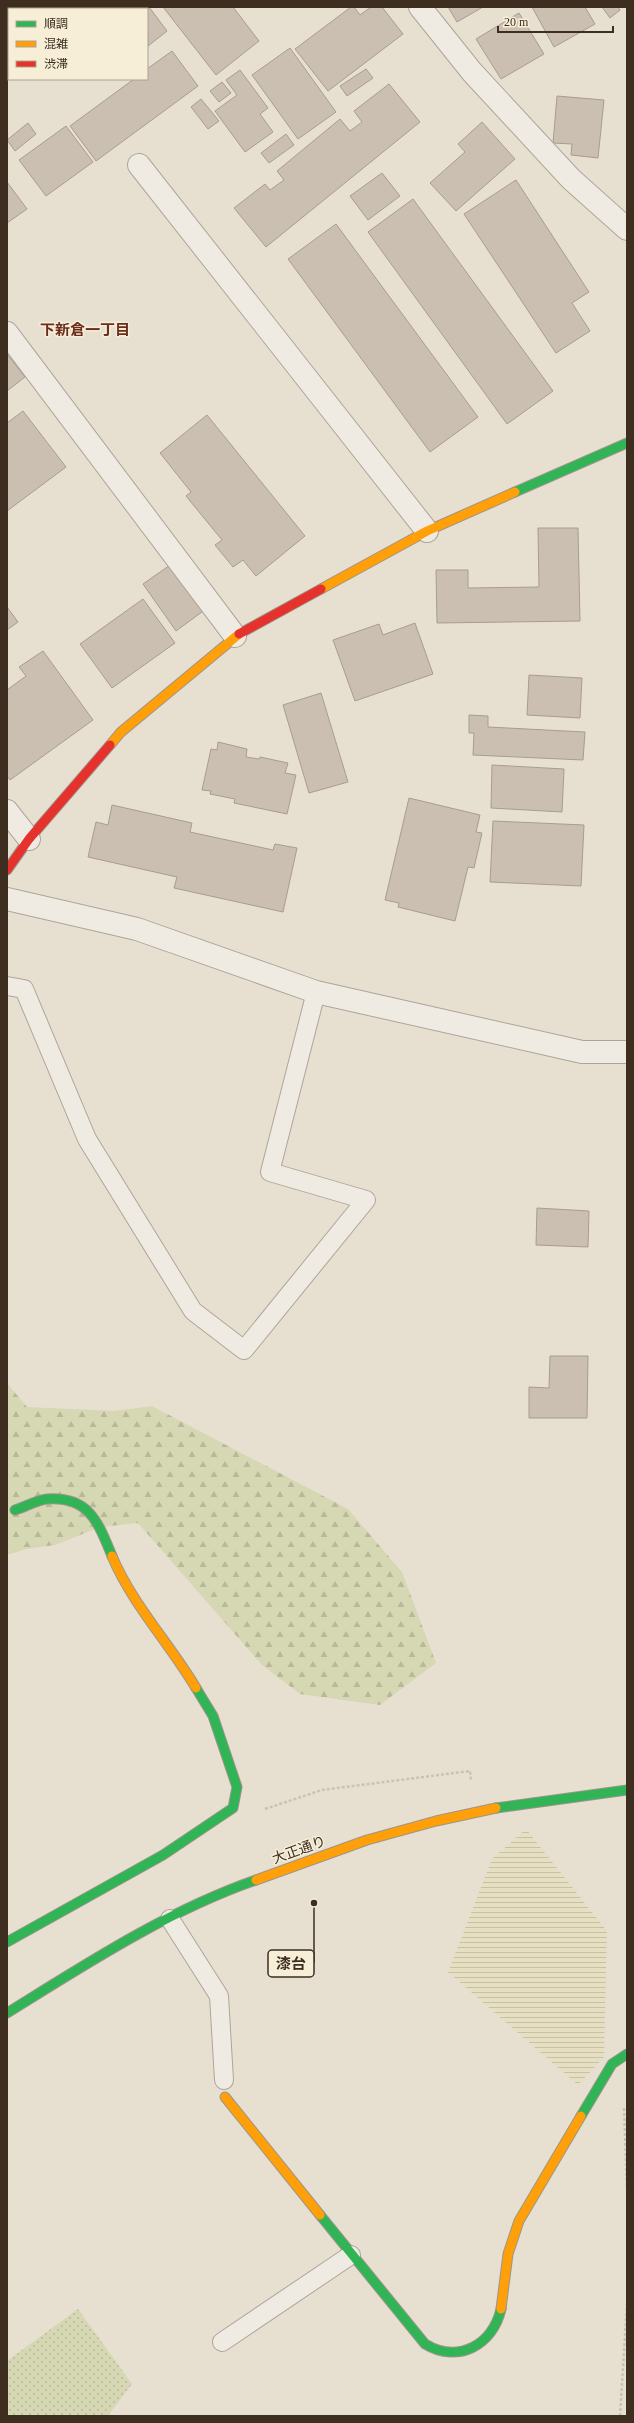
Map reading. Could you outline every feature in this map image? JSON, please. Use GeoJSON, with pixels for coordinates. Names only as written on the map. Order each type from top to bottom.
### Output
{"type":"FeatureCollection","features":[{"type":"Feature","properties":{"kind":"street"},"geometry":{"type":"LineString","coordinates":[[420,7],[472,72],[571,179],[627,229]]}},
{"type":"Feature","properties":{"kind":"street"},"geometry":{"type":"LineString","coordinates":[[139,165],[427,531]]}},
{"type":"Feature","properties":{"kind":"street"},"geometry":{"type":"LineString","coordinates":[[7,333],[235,636]]}},
{"type":"Feature","properties":{"kind":"street"},"geometry":{"type":"LineString","coordinates":[[7,870],[29,839],[121,732],[235,636],[427,531],[627,443]]}},
{"type":"Feature","properties":{"kind":"street"},"geometry":{"type":"LineString","coordinates":[[7,811],[29,839]]}},
{"type":"Feature","properties":{"kind":"street"},"geometry":{"type":"LineString","coordinates":[[7,899],[137,929],[316,992],[582,1052],[627,1052]]}},
{"type":"Feature","properties":{"kind":"street"},"geometry":{"type":"LineString","coordinates":[[7,1942],[176,1847],[233,1808],[237,1787],[213,1716],[180,1661],[122,1579],[100,1527],[89,1510],[72,1501],[46,1499],[15,1510]]}},
{"type":"Feature","properties":{"kind":"street","name":"大正通り"},"geometry":{"type":"LineString","coordinates":[[7,2013],[97,1957],[170,1919],[247,1883],[367,1840],[436,1821],[515,1804],[594,1792],[627,1790]]}},
{"type":"Feature","properties":{"kind":"street"},"geometry":{"type":"LineString","coordinates":[[224,2088],[351,2254],[425,2344],[436,2351],[454,2355],[473,2348],[487,2338],[498,2322],[503,2307],[510,2246],[519,2221],[612,2064],[627,2054]]}},
{"type":"Feature","properties":{"kind":"lane"},"geometry":{"type":"LineString","coordinates":[[7,986],[24,989],[87,1139],[193,1311],[244,1350],[366,1200],[270,1172],[316,992]]}},
{"type":"Feature","properties":{"kind":"lane"},"geometry":{"type":"LineString","coordinates":[[170,1919],[219,1996],[224,2088]]}},
{"type":"Feature","properties":{"kind":"lane"},"geometry":{"type":"LineString","coordinates":[[222,2342],[351,2254]]}},
{"type":"Feature","properties":{"kind":"path"},"geometry":{"type":"LineString","coordinates":[[264,1810],[322,1790],[470,1771],[471,1788]]}},
{"type":"Feature","properties":{"kind":"path"},"geometry":{"type":"LineString","coordinates":[[624,2105],[627,2188]]}},
{"type":"Feature","properties":{"kind":"path"},"geometry":{"type":"LineString","coordinates":[[620,2416],[627,2304]]}},
{"type":"Feature","properties":{"kind":"shaded area"},"geometry":{"type":"Polygon","coordinates":[[[526,1829],[607,1931],[604,2057],[578,2085],[448,1972],[492,1859],[526,1829]]]}},
{"type":"Feature","properties":{"kind":"green space"},"geometry":{"type":"Polygon","coordinates":[[[7,1383],[27,1407],[114,1411],[152,1406],[348,1509],[402,1572],[436,1663],[380,1705],[300,1694],[262,1665],[138,1523],[100,1527],[55,1545],[26,1549],[7,1555],[7,1383]]]}},
{"type":"Feature","properties":{"kind":"green space"},"geometry":{"type":"Polygon","coordinates":[[[78,2309],[132,2384],[108,2416],[7,2416],[7,2361],[78,2309]]]}},
{"type":"Feature","properties":{"kind":"building"},"geometry":{"type":"Polygon","coordinates":[[[149,7],[167,31],[148,46],[148,8],[140,8],[149,7]]]}},
{"type":"Feature","properties":{"kind":"building"},"geometry":{"type":"Polygon","coordinates":[[[163,7],[233,7],[259,41],[216,75],[163,7]]]}},
{"type":"Feature","properties":{"kind":"building"},"geometry":{"type":"Polygon","coordinates":[[[351,7],[354,7],[360,15],[371,7],[382,7],[403,34],[328,91],[295,49],[351,7]]]}},
{"type":"Feature","properties":{"kind":"building"},"geometry":{"type":"Polygon","coordinates":[[[448,7],[483,7],[457,22],[448,7]]]}},
{"type":"Feature","properties":{"kind":"building"},"geometry":{"type":"Polygon","coordinates":[[[532,7],[585,7],[595,24],[554,47],[532,7]]]}},
{"type":"Feature","properties":{"kind":"building"},"geometry":{"type":"Polygon","coordinates":[[[602,7],[618,7],[620,10],[610,18],[602,7]]]}},
{"type":"Feature","properties":{"kind":"building"},"geometry":{"type":"Polygon","coordinates":[[[519,13],[544,54],[501,79],[476,39],[519,13]]]}},
{"type":"Feature","properties":{"kind":"building"},"geometry":{"type":"Polygon","coordinates":[[[290,48],[336,112],[298,139],[252,75],[290,48]]]}},
{"type":"Feature","properties":{"kind":"building"},"geometry":{"type":"Polygon","coordinates":[[[172,51],[198,86],[96,161],[70,126],[133,80],[148,80],[148,68],[172,51]]]}},
{"type":"Feature","properties":{"kind":"building"},"geometry":{"type":"Polygon","coordinates":[[[366,69],[373,78],[347,96],[340,86],[366,69]]]}},
{"type":"Feature","properties":{"kind":"building"},"geometry":{"type":"Polygon","coordinates":[[[240,70],[268,108],[260,114],[273,132],[245,152],[215,111],[237,95],[226,80],[240,70]]]}},
{"type":"Feature","properties":{"kind":"building"},"geometry":{"type":"Polygon","coordinates":[[[222,82],[231,93],[219,102],[210,91],[222,82]]]}},
{"type":"Feature","properties":{"kind":"building"},"geometry":{"type":"Polygon","coordinates":[[[389,84],[420,122],[266,247],[234,208],[265,184],[270,190],[284,180],[277,171],[340,119],[350,131],[362,122],[354,111],[389,84]]]}},
{"type":"Feature","properties":{"kind":"building"},"geometry":{"type":"Polygon","coordinates":[[[557,96],[604,100],[598,158],[571,155],[572,144],[553,143],[557,96]]]}},
{"type":"Feature","properties":{"kind":"building"},"geometry":{"type":"Polygon","coordinates":[[[201,99],[219,121],[208,129],[191,107],[201,99]]]}},
{"type":"Feature","properties":{"kind":"building"},"geometry":{"type":"Polygon","coordinates":[[[482,122],[515,159],[456,211],[430,183],[465,152],[458,144],[482,122]]]}},
{"type":"Feature","properties":{"kind":"building"},"geometry":{"type":"Polygon","coordinates":[[[28,123],[36,134],[15,151],[7,140],[28,123]]]}},
{"type":"Feature","properties":{"kind":"building"},"geometry":{"type":"Polygon","coordinates":[[[66,126],[93,162],[46,196],[19,160],[66,126]]]}},
{"type":"Feature","properties":{"kind":"building"},"geometry":{"type":"Polygon","coordinates":[[[286,134],[294,145],[269,163],[261,153],[286,134]]]}},
{"type":"Feature","properties":{"kind":"building"},"geometry":{"type":"Polygon","coordinates":[[[382,173],[400,196],[368,220],[350,196],[382,173]]]}},
{"type":"Feature","properties":{"kind":"building"},"geometry":{"type":"Polygon","coordinates":[[[516,180],[589,292],[572,303],[590,331],[556,353],[464,214],[516,180]]]}},
{"type":"Feature","properties":{"kind":"building"},"geometry":{"type":"Polygon","coordinates":[[[7,182],[27,209],[7,223],[7,182]]]}},
{"type":"Feature","properties":{"kind":"building"},"geometry":{"type":"Polygon","coordinates":[[[413,199],[553,391],[507,424],[368,232],[413,199]]]}},
{"type":"Feature","properties":{"kind":"building"},"geometry":{"type":"Polygon","coordinates":[[[336,224],[478,417],[430,452],[288,259],[336,224]]]}},
{"type":"Feature","properties":{"kind":"building"},"geometry":{"type":"Polygon","coordinates":[[[7,354],[25,377],[7,391],[7,354]]]}},
{"type":"Feature","properties":{"kind":"building"},"geometry":{"type":"Polygon","coordinates":[[[23,411],[66,467],[7,511],[7,423],[23,411]]]}},
{"type":"Feature","properties":{"kind":"building"},"geometry":{"type":"Polygon","coordinates":[[[207,415],[305,536],[256,576],[243,560],[233,567],[215,545],[222,540],[186,496],[191,492],[160,453],[207,415]]]}},
{"type":"Feature","properties":{"kind":"building"},"geometry":{"type":"Polygon","coordinates":[[[538,528],[578,528],[580,621],[437,623],[436,570],[468,570],[468,588],[539,587],[538,528]]]}},
{"type":"Feature","properties":{"kind":"building"},"geometry":{"type":"Polygon","coordinates":[[[173,563],[206,609],[176,631],[143,584],[173,563]]]}},
{"type":"Feature","properties":{"kind":"building"},"geometry":{"type":"Polygon","coordinates":[[[143,599],[175,643],[112,688],[80,644],[143,599]]]}},
{"type":"Feature","properties":{"kind":"building"},"geometry":{"type":"Polygon","coordinates":[[[7,607],[18,622],[7,630],[7,607]]]}},
{"type":"Feature","properties":{"kind":"building"},"geometry":{"type":"Polygon","coordinates":[[[415,623],[433,674],[355,701],[333,640],[379,624],[383,635],[415,623]]]}},
{"type":"Feature","properties":{"kind":"building"},"geometry":{"type":"Polygon","coordinates":[[[43,651],[93,720],[10,780],[7,776],[7,690],[26,676],[19,667],[43,651]]]}},
{"type":"Feature","properties":{"kind":"building"},"geometry":{"type":"Polygon","coordinates":[[[529,675],[582,678],[580,718],[527,715],[529,675]]]}},
{"type":"Feature","properties":{"kind":"building"},"geometry":{"type":"Polygon","coordinates":[[[321,693],[348,782],[309,793],[283,705],[321,693]]]}},
{"type":"Feature","properties":{"kind":"building"},"geometry":{"type":"Polygon","coordinates":[[[469,715],[488,716],[488,727],[585,732],[583,760],[473,755],[474,733],[469,733],[469,715]]]}},
{"type":"Feature","properties":{"kind":"building"},"geometry":{"type":"Polygon","coordinates":[[[218,742],[247,749],[246,757],[259,759],[260,757],[288,763],[285,773],[296,775],[287,814],[234,803],[235,799],[210,794],[211,791],[202,790],[211,749],[217,750],[218,742]]]}},
{"type":"Feature","properties":{"kind":"building"},"geometry":{"type":"Polygon","coordinates":[[[492,765],[564,769],[562,812],[491,808],[492,765]]]}},
{"type":"Feature","properties":{"kind":"building"},"geometry":{"type":"Polygon","coordinates":[[[409,798],[480,815],[476,832],[482,833],[474,868],[468,867],[455,921],[398,907],[399,903],[385,900],[409,798]]]}},
{"type":"Feature","properties":{"kind":"building"},"geometry":{"type":"Polygon","coordinates":[[[112,805],[192,823],[190,832],[273,850],[275,844],[297,848],[283,912],[174,888],[177,877],[88,857],[96,822],[108,825],[112,805]]]}},
{"type":"Feature","properties":{"kind":"building"},"geometry":{"type":"Polygon","coordinates":[[[493,821],[584,825],[581,886],[490,882],[493,821]]]}},
{"type":"Feature","properties":{"kind":"building"},"geometry":{"type":"Polygon","coordinates":[[[537,1208],[589,1211],[588,1247],[536,1245],[537,1208]]]}},
{"type":"Feature","properties":{"kind":"building"},"geometry":{"type":"Polygon","coordinates":[[[550,1356],[588,1356],[587,1418],[529,1418],[529,1387],[549,1388],[550,1356]]]}},
{"type":"Feature","properties":{"kind":"traffic: fast"},"geometry":{"type":"LineString","coordinates":[[515,492],[627,443]]}},
{"type":"Feature","properties":{"kind":"traffic: fast"},"geometry":{"type":"LineString","coordinates":[[15,1510],[47,1499],[61,1499],[73,1502],[82,1507],[96,1522],[112,1556]]}},
{"type":"Feature","properties":{"kind":"traffic: fast"},"geometry":{"type":"LineString","coordinates":[[7,1942],[163,1855],[233,1808],[237,1787],[213,1716],[196,1688]]}},
{"type":"Feature","properties":{"kind":"traffic: fast"},"geometry":{"type":"LineString","coordinates":[[496,1808],[627,1790]]}},
{"type":"Feature","properties":{"kind":"traffic: fast"},"geometry":{"type":"LineString","coordinates":[[7,2013],[97,1958],[159,1923],[191,1907],[256,1880]]}},
{"type":"Feature","properties":{"kind":"traffic: fast"},"geometry":{"type":"LineString","coordinates":[[581,2116],[612,2064],[627,2054]]}},
{"type":"Feature","properties":{"kind":"traffic: fast"},"geometry":{"type":"LineString","coordinates":[[320,2215],[425,2344],[437,2350],[450,2352],[472,2348],[482,2341],[490,2332],[497,2322],[501,2309]]}},
{"type":"Feature","properties":{"kind":"traffic: slow"},"geometry":{"type":"LineString","coordinates":[[321,589],[427,531],[515,492]]}},
{"type":"Feature","properties":{"kind":"traffic: slow"},"geometry":{"type":"LineString","coordinates":[[110,745],[121,732],[239,634]]}},
{"type":"Feature","properties":{"kind":"traffic: slow"},"geometry":{"type":"LineString","coordinates":[[112,1556],[130,1591],[196,1688]]}},
{"type":"Feature","properties":{"kind":"traffic: slow"},"geometry":{"type":"LineString","coordinates":[[256,1880],[367,1840],[436,1821],[496,1808]]}},
{"type":"Feature","properties":{"kind":"traffic: slow"},"geometry":{"type":"LineString","coordinates":[[225,2097],[320,2215]]}},
{"type":"Feature","properties":{"kind":"traffic: slow"},"geometry":{"type":"LineString","coordinates":[[501,2309],[508,2254],[519,2221],[581,2116]]}},
{"type":"Feature","properties":{"kind":"traffic: jam"},"geometry":{"type":"LineString","coordinates":[[239,634],[321,589]]}},
{"type":"Feature","properties":{"kind":"traffic: jam"},"geometry":{"type":"LineString","coordinates":[[7,870],[29,839],[110,745]]}},
{"type":"Feature","properties":{"kind":"place","name":"漆台"},"geometry":{"type":"Point","coordinates":[314,1903]}},
{"type":"Feature","properties":{"kind":"district","name":"下新倉一丁目"},"geometry":{"type":"Point","coordinates":[85,330]}}]}
